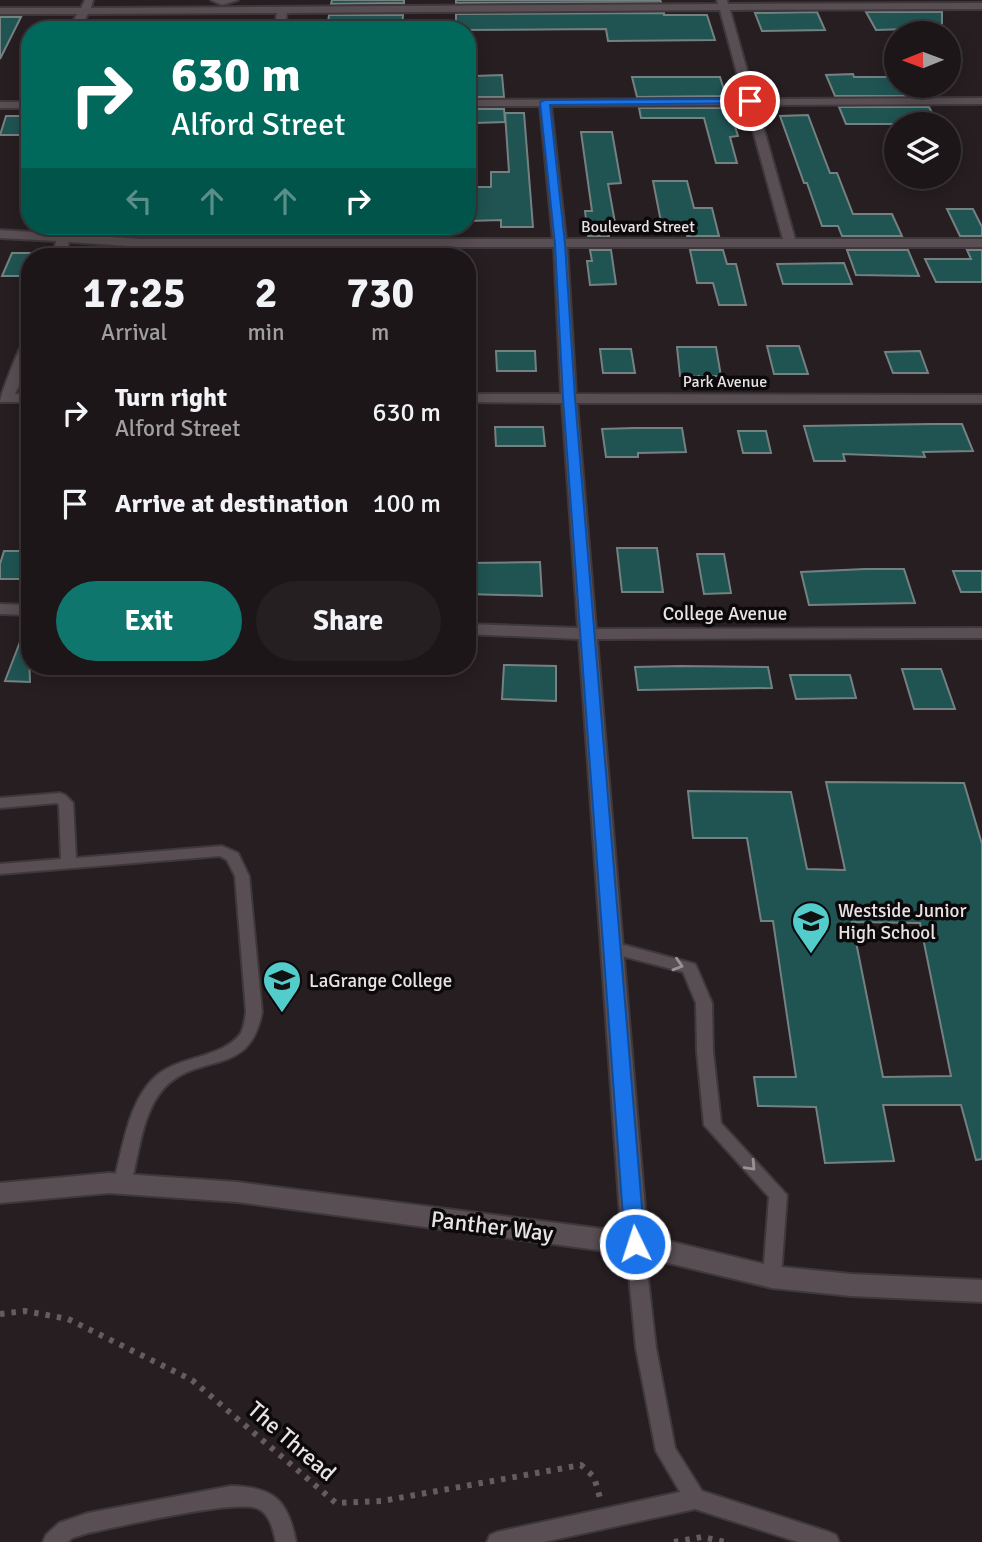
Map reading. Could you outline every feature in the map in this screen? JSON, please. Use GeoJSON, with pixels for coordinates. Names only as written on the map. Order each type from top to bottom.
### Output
{"type":"FeatureCollection","features":[{"type":"Feature","properties":{"kind":"street"},"geometry":{"type":"LineString","coordinates":[[0,11],[87,5],[218,4],[283,9],[322,5],[982,6]]}},
{"type":"Feature","properties":{"kind":"street"},"geometry":{"type":"LineString","coordinates":[[723,4],[790,243]]}},
{"type":"Feature","properties":{"kind":"street"},"geometry":{"type":"LineString","coordinates":[[79,21],[87,5]]}},
{"type":"Feature","properties":{"kind":"street"},"geometry":{"type":"LineString","coordinates":[[281,21],[283,9]]}},
{"type":"Feature","properties":{"kind":"street"},"geometry":{"type":"LineString","coordinates":[[476,103],[982,101]]}},
{"type":"Feature","properties":{"kind":"street"},"geometry":{"type":"LineString","coordinates":[[545,102],[560,244],[569,398],[635,1244]]}},
{"type":"Feature","properties":{"kind":"street"},"geometry":{"type":"LineString","coordinates":[[0,105],[21,104]]}},
{"type":"Feature","properties":{"kind":"street","name":"Boulevard Street"},"geometry":{"type":"LineString","coordinates":[[0,233],[21,234]]}},
{"type":"Feature","properties":{"kind":"street","name":"Boulevard Street"},"geometry":{"type":"LineString","coordinates":[[31,235],[142,243],[982,243]]}},
{"type":"Feature","properties":{"kind":"street"},"geometry":{"type":"LineString","coordinates":[[62,237],[62,248]]}},
{"type":"Feature","properties":{"kind":"street"},"geometry":{"type":"LineString","coordinates":[[2,398],[16,380],[21,367]]}},
{"type":"Feature","properties":{"kind":"street"},"geometry":{"type":"LineString","coordinates":[[2,398],[21,398]]}},
{"type":"Feature","properties":{"kind":"street","name":"Park Avenue"},"geometry":{"type":"LineString","coordinates":[[476,398],[982,399]]}},
{"type":"Feature","properties":{"kind":"street"},"geometry":{"type":"LineString","coordinates":[[0,609],[21,610]]}},
{"type":"Feature","properties":{"kind":"street","name":"College Avenue"},"geometry":{"type":"LineString","coordinates":[[476,629],[589,634],[982,633]]}},
{"type":"Feature","properties":{"kind":"street","name":"Panther Way"},"geometry":{"type":"LineString","coordinates":[[0,1193],[122,1184],[237,1192],[635,1244],[772,1277],[851,1285],[982,1291]]}},
{"type":"Feature","properties":{"kind":"lane"},"geometry":{"type":"LineString","coordinates":[[218,4],[234,0]]}},
{"type":"Feature","properties":{"kind":"lane"},"geometry":{"type":"LineString","coordinates":[[0,803],[60,798],[65,803],[69,863]]}},
{"type":"Feature","properties":{"kind":"lane"},"geometry":{"type":"LineString","coordinates":[[0,869],[222,851],[233,857],[242,876],[254,1012],[251,1028],[246,1039],[237,1046],[189,1064],[159,1083],[143,1111],[122,1184]]}},
{"type":"Feature","properties":{"kind":"lane"},"geometry":{"type":"LineString","coordinates":[[613,948],[690,968],[704,1003],[705,1052],[713,1125],[778,1195],[772,1277]]}},
{"type":"Feature","properties":{"kind":"lane"},"geometry":{"type":"LineString","coordinates":[[635,1244],[646,1348],[666,1451],[695,1499]]}},
{"type":"Feature","properties":{"kind":"lane"},"geometry":{"type":"LineString","coordinates":[[53,1542],[66,1530],[89,1523],[231,1496],[255,1496],[274,1507],[283,1526],[286,1542]]}},
{"type":"Feature","properties":{"kind":"lane"},"geometry":{"type":"LineString","coordinates":[[507,1541],[695,1499],[829,1542]]}},
{"type":"Feature","properties":{"kind":"path","name":"The Thread"},"geometry":{"type":"LineString","coordinates":[[0,1314],[25,1311],[68,1319],[192,1380],[336,1503],[382,1501],[581,1465],[594,1477],[605,1518]]}},
{"type":"Feature","properties":{"kind":"path"},"geometry":{"type":"LineString","coordinates":[[674,1542],[702,1537],[725,1542]]}},
{"type":"Feature","properties":{"kind":"building"},"geometry":{"type":"Polygon","coordinates":[[[332,0],[404,0],[404,3],[331,4],[332,0]]]}},
{"type":"Feature","properties":{"kind":"building"},"geometry":{"type":"Polygon","coordinates":[[[456,0],[660,0],[661,2],[456,3],[456,0]]]}},
{"type":"Feature","properties":{"kind":"building"},"geometry":{"type":"Polygon","coordinates":[[[817,12],[825,30],[762,31],[755,13],[817,12]]]}},
{"type":"Feature","properties":{"kind":"building"},"geometry":{"type":"Polygon","coordinates":[[[866,12],[942,12],[942,21],[884,21],[884,30],[876,30],[866,12]]]}},
{"type":"Feature","properties":{"kind":"building"},"geometry":{"type":"Polygon","coordinates":[[[456,14],[707,15],[715,40],[608,41],[606,29],[476,30],[476,21],[456,21],[456,14]]]}},
{"type":"Feature","properties":{"kind":"building"},"geometry":{"type":"Polygon","coordinates":[[[329,15],[403,15],[403,21],[328,21],[329,15]]]}},
{"type":"Feature","properties":{"kind":"building"},"geometry":{"type":"Polygon","coordinates":[[[0,17],[21,17],[0,59],[0,17]]]}},
{"type":"Feature","properties":{"kind":"building"},"geometry":{"type":"Polygon","coordinates":[[[502,75],[504,97],[476,97],[476,76],[502,75]]]}},
{"type":"Feature","properties":{"kind":"building"},"geometry":{"type":"Polygon","coordinates":[[[826,75],[884,77],[884,96],[835,96],[826,75]]]}},
{"type":"Feature","properties":{"kind":"building"},"geometry":{"type":"Polygon","coordinates":[[[632,77],[720,77],[726,96],[637,97],[632,77]]]}},
{"type":"Feature","properties":{"kind":"building"},"geometry":{"type":"Polygon","coordinates":[[[839,107],[929,107],[932,112],[884,112],[884,124],[846,124],[839,107]]]}},
{"type":"Feature","properties":{"kind":"building"},"geometry":{"type":"Polygon","coordinates":[[[639,108],[729,108],[738,136],[730,137],[737,163],[716,163],[704,118],[641,118],[639,108]]]}},
{"type":"Feature","properties":{"kind":"building"},"geometry":{"type":"Polygon","coordinates":[[[476,109],[504,109],[505,122],[476,123],[476,109]]]}},
{"type":"Feature","properties":{"kind":"building"},"geometry":{"type":"Polygon","coordinates":[[[505,113],[524,113],[533,227],[501,227],[501,220],[476,221],[476,187],[491,187],[491,172],[509,172],[505,113]]]}},
{"type":"Feature","properties":{"kind":"building"},"geometry":{"type":"Polygon","coordinates":[[[808,115],[830,173],[837,173],[853,214],[892,214],[902,236],[842,236],[838,226],[822,226],[780,116],[808,115]]]}},
{"type":"Feature","properties":{"kind":"building"},"geometry":{"type":"Polygon","coordinates":[[[6,116],[21,116],[21,135],[0,135],[6,116]]]}},
{"type":"Feature","properties":{"kind":"building"},"geometry":{"type":"Polygon","coordinates":[[[581,132],[612,132],[621,183],[608,184],[616,228],[608,228],[609,236],[588,236],[585,211],[592,211],[581,132]]]}},
{"type":"Feature","properties":{"kind":"building"},"geometry":{"type":"Polygon","coordinates":[[[653,181],[687,181],[694,208],[712,208],[719,236],[687,236],[685,227],[662,227],[653,181]]]}},
{"type":"Feature","properties":{"kind":"building"},"geometry":{"type":"Polygon","coordinates":[[[947,209],[973,209],[982,227],[982,236],[960,236],[947,209]]]}},
{"type":"Feature","properties":{"kind":"building"},"geometry":{"type":"Polygon","coordinates":[[[590,250],[611,250],[616,284],[590,285],[587,261],[592,261],[590,250]]]}},
{"type":"Feature","properties":{"kind":"building"},"geometry":{"type":"Polygon","coordinates":[[[690,250],[723,250],[727,264],[736,264],[746,305],[719,305],[713,283],[697,283],[690,250]]]}},
{"type":"Feature","properties":{"kind":"building"},"geometry":{"type":"Polygon","coordinates":[[[847,250],[908,250],[919,276],[856,275],[847,250]]]}},
{"type":"Feature","properties":{"kind":"building"},"geometry":{"type":"Polygon","coordinates":[[[967,250],[982,250],[982,282],[936,282],[925,259],[971,259],[967,250]]]}},
{"type":"Feature","properties":{"kind":"building"},"geometry":{"type":"Polygon","coordinates":[[[12,253],[21,253],[21,276],[2,276],[12,253]]]}},
{"type":"Feature","properties":{"kind":"building"},"geometry":{"type":"Polygon","coordinates":[[[844,263],[852,284],[783,284],[777,264],[844,263]]]}},
{"type":"Feature","properties":{"kind":"building"},"geometry":{"type":"Polygon","coordinates":[[[767,346],[799,346],[808,374],[774,374],[767,346]]]}},
{"type":"Feature","properties":{"kind":"building"},"geometry":{"type":"Polygon","coordinates":[[[677,347],[716,347],[721,376],[680,376],[677,347]]]}},
{"type":"Feature","properties":{"kind":"building"},"geometry":{"type":"Polygon","coordinates":[[[600,349],[631,349],[635,373],[603,373],[600,349]]]}},
{"type":"Feature","properties":{"kind":"building"},"geometry":{"type":"Polygon","coordinates":[[[496,351],[535,351],[536,371],[497,371],[496,351]]]}},
{"type":"Feature","properties":{"kind":"building"},"geometry":{"type":"Polygon","coordinates":[[[920,351],[928,373],[893,373],[885,352],[920,351]]]}},
{"type":"Feature","properties":{"kind":"building"},"geometry":{"type":"Polygon","coordinates":[[[962,424],[973,451],[923,452],[925,457],[843,454],[845,461],[814,461],[804,426],[962,424]]]}},
{"type":"Feature","properties":{"kind":"building"},"geometry":{"type":"Polygon","coordinates":[[[495,427],[543,427],[545,446],[496,446],[495,427]]]}},
{"type":"Feature","properties":{"kind":"building"},"geometry":{"type":"Polygon","coordinates":[[[682,428],[686,452],[606,457],[602,429],[682,428]]]}},
{"type":"Feature","properties":{"kind":"building"},"geometry":{"type":"Polygon","coordinates":[[[738,431],[766,431],[771,453],[743,453],[738,431]]]}},
{"type":"Feature","properties":{"kind":"building"},"geometry":{"type":"Polygon","coordinates":[[[617,548],[657,548],[663,592],[622,592],[617,548]]]}},
{"type":"Feature","properties":{"kind":"building"},"geometry":{"type":"Polygon","coordinates":[[[4,551],[21,551],[21,579],[0,579],[0,564],[4,551]]]}},
{"type":"Feature","properties":{"kind":"building"},"geometry":{"type":"Polygon","coordinates":[[[697,554],[724,554],[731,593],[704,594],[697,554]]]}},
{"type":"Feature","properties":{"kind":"building"},"geometry":{"type":"Polygon","coordinates":[[[540,562],[542,596],[476,594],[476,563],[540,562]]]}},
{"type":"Feature","properties":{"kind":"building"},"geometry":{"type":"Polygon","coordinates":[[[904,569],[915,603],[809,605],[801,572],[904,569]]]}},
{"type":"Feature","properties":{"kind":"building"},"geometry":{"type":"Polygon","coordinates":[[[953,571],[982,571],[982,592],[961,592],[953,571]]]}},
{"type":"Feature","properties":{"kind":"building"},"geometry":{"type":"Polygon","coordinates":[[[21,639],[21,675],[30,675],[30,682],[5,681],[21,639]]]}},
{"type":"Feature","properties":{"kind":"building"},"geometry":{"type":"Polygon","coordinates":[[[504,665],[556,666],[556,701],[502,699],[504,665]]]}},
{"type":"Feature","properties":{"kind":"building"},"geometry":{"type":"Polygon","coordinates":[[[635,667],[768,667],[772,688],[638,690],[635,667]]]}},
{"type":"Feature","properties":{"kind":"building"},"geometry":{"type":"Polygon","coordinates":[[[902,669],[941,669],[955,709],[914,709],[902,669]]]}},
{"type":"Feature","properties":{"kind":"building"},"geometry":{"type":"Polygon","coordinates":[[[790,675],[850,675],[856,698],[796,699],[790,675]]]}},
{"type":"Feature","properties":{"kind":"building"},"geometry":{"type":"Polygon","coordinates":[[[826,782],[964,783],[982,844],[982,1159],[976,1160],[961,1105],[883,1105],[894,1161],[825,1163],[816,1107],[758,1106],[754,1077],[796,1077],[773,921],[761,921],[747,838],[693,838],[688,791],[791,792],[807,869],[845,870],[826,782]],[[852,922],[883,1077],[951,1076],[920,923],[852,922]]]}},
{"type":"Feature","properties":{"kind":"place","name":"Westside Junior High School"},"geometry":{"type":"Point","coordinates":[811,955]}},
{"type":"Feature","properties":{"kind":"place","name":"LaGrange College"},"geometry":{"type":"Point","coordinates":[282,1014]}},
{"type":"Feature","properties":{"kind":"route"},"geometry":{"type":"LineString","coordinates":[[635,1244],[569,398],[560,244],[545,102],[750,101]]}}]}
